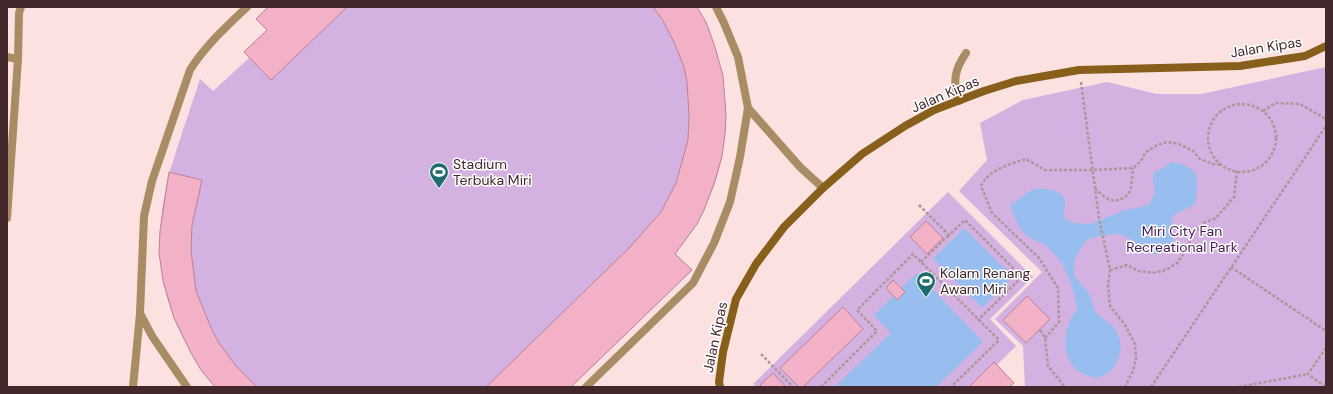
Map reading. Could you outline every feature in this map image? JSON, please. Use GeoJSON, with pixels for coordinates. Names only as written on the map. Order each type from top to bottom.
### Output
{"type":"FeatureCollection","features":[{"type":"Feature","properties":{"kind":"main road","name":"Jalan Kipas"},"geometry":{"type":"LineString","coordinates":[[719,385],[723,352],[736,299],[756,264],[784,227],[823,188],[862,154],[890,134],[934,110],[1016,81],[1079,70],[1240,66],[1305,56],[1326,46]]}},
{"type":"Feature","properties":{"kind":"lane"},"geometry":{"type":"LineString","coordinates":[[7,218],[18,59],[19,13],[21,7]]}},
{"type":"Feature","properties":{"kind":"lane"},"geometry":{"type":"LineString","coordinates":[[133,387],[140,313],[144,216],[152,181],[190,70],[196,61],[247,7]]}},
{"type":"Feature","properties":{"kind":"lane"},"geometry":{"type":"LineString","coordinates":[[586,387],[693,282],[714,243],[730,202],[740,157],[748,108],[738,57],[716,7]]}},
{"type":"Feature","properties":{"kind":"lane"},"geometry":{"type":"LineString","coordinates":[[959,100],[955,89],[956,75],[959,64],[966,53]]}},
{"type":"Feature","properties":{"kind":"lane"},"geometry":{"type":"LineString","coordinates":[[7,57],[18,59]]}},
{"type":"Feature","properties":{"kind":"lane"},"geometry":{"type":"LineString","coordinates":[[748,108],[800,167],[823,188]]}},
{"type":"Feature","properties":{"kind":"lane"},"geometry":{"type":"LineString","coordinates":[[140,313],[152,336],[187,387]]}},
{"type":"Feature","properties":{"kind":"path"},"geometry":{"type":"LineString","coordinates":[[1079,70],[1094,187],[1110,270],[1108,285],[1110,306],[1125,325],[1135,344],[1136,358],[1133,371],[1125,387]]}},
{"type":"Feature","properties":{"kind":"path"},"geometry":{"type":"LineString","coordinates":[[1262,111],[1276,103],[1300,104],[1326,119]]}},
{"type":"Feature","properties":{"kind":"path"},"geometry":{"type":"LineString","coordinates":[[1045,338],[1058,322],[1058,288],[1039,258],[992,213],[981,186],[984,179],[1006,166],[1026,159],[1045,170],[1133,168],[1142,161],[1145,153],[1157,145],[1167,142],[1179,144],[1193,151],[1200,159],[1213,164],[1221,165],[1231,170],[1241,172],[1252,171],[1269,159],[1274,150],[1276,139],[1270,119],[1262,111],[1252,106],[1240,105],[1229,107],[1219,113],[1212,122],[1209,134],[1209,145],[1213,156],[1221,165]]}},
{"type":"Feature","properties":{"kind":"path"},"geometry":{"type":"LineString","coordinates":[[1151,387],[1326,126]]}},
{"type":"Feature","properties":{"kind":"path"},"geometry":{"type":"LineString","coordinates":[[1094,187],[1102,196],[1109,200],[1124,198],[1129,193],[1133,168]]}},
{"type":"Feature","properties":{"kind":"path"},"geometry":{"type":"LineString","coordinates":[[1110,270],[1126,265],[1139,271],[1152,273],[1166,270],[1177,263],[1187,249],[1193,234],[1202,223],[1216,218],[1234,197],[1237,171]]}},
{"type":"Feature","properties":{"kind":"path"},"geometry":{"type":"LineString","coordinates":[[919,205],[949,235]]}},
{"type":"Feature","properties":{"kind":"path"},"geometry":{"type":"LineString","coordinates":[[921,262],[965,220],[1022,277],[978,320]]}},
{"type":"Feature","properties":{"kind":"path"},"geometry":{"type":"LineString","coordinates":[[821,387],[877,331],[857,310],[913,254],[999,340],[952,387]]}},
{"type":"Feature","properties":{"kind":"path"},"geometry":{"type":"LineString","coordinates":[[1231,267],[1326,331]]}},
{"type":"Feature","properties":{"kind":"path"},"geometry":{"type":"LineString","coordinates":[[1040,330],[1045,338],[1048,366],[1065,387]]}},
{"type":"Feature","properties":{"kind":"path"},"geometry":{"type":"LineString","coordinates":[[1239,387],[1308,374],[1326,348]]}},
{"type":"Feature","properties":{"kind":"path"},"geometry":{"type":"LineString","coordinates":[[761,354],[793,387]]}},
{"type":"Feature","properties":{"kind":"path"},"geometry":{"type":"LineString","coordinates":[[1308,374],[1326,387]]}},
{"type":"Feature","properties":{"kind":"green space","name":"Stadium Terbuka Miri"},"geometry":{"type":"Polygon","coordinates":[[[268,7],[697,7],[709,33],[718,60],[724,88],[726,116],[724,144],[719,171],[709,198],[694,228],[675,254],[692,270],[571,387],[215,387],[194,357],[185,341],[170,307],[161,271],[160,232],[162,213],[169,174],[200,79],[213,91],[249,58],[244,52],[267,30],[256,19],[268,7]]]}},
{"type":"Feature","properties":{"kind":"green space","name":"Miri City Fan Recreational Park"},"geometry":{"type":"Polygon","coordinates":[[[1326,67],[1326,387],[1025,387],[1023,346],[995,319],[1042,272],[959,191],[987,160],[980,123],[1023,100],[1107,82],[1157,94],[1201,94],[1326,67]]]}},
{"type":"Feature","properties":{"kind":"green space","name":"Kolam Renang Awam Miri"},"geometry":{"type":"Polygon","coordinates":[[[948,192],[1033,277],[990,319],[1016,346],[997,365],[1014,383],[1009,387],[757,387],[753,384],[948,192]]]}},
{"type":"Feature","properties":{"kind":"water"},"geometry":{"type":"Polygon","coordinates":[[[1172,162],[1188,167],[1193,171],[1196,175],[1197,187],[1195,204],[1177,213],[1171,219],[1174,238],[1169,249],[1158,254],[1152,254],[1130,239],[1118,234],[1113,234],[1088,239],[1075,259],[1074,272],[1076,278],[1088,292],[1096,312],[1112,326],[1120,340],[1118,360],[1110,372],[1095,378],[1084,374],[1072,365],[1066,349],[1069,323],[1077,309],[1068,274],[1059,259],[1046,246],[1022,231],[1010,205],[1033,190],[1053,190],[1064,198],[1065,219],[1073,223],[1090,224],[1124,210],[1149,204],[1155,193],[1153,179],[1154,173],[1172,162]]]}},
{"type":"Feature","properties":{"kind":"water"},"geometry":{"type":"Polygon","coordinates":[[[964,228],[1013,277],[982,308],[933,259],[964,228]]]}},
{"type":"Feature","properties":{"kind":"water"},"geometry":{"type":"Polygon","coordinates":[[[917,273],[983,342],[936,387],[835,387],[891,333],[874,315],[917,273]]]}},
{"type":"Feature","properties":{"kind":"building"},"geometry":{"type":"Polygon","coordinates":[[[268,7],[347,7],[271,80],[244,52],[267,30],[256,19],[268,7]]]}},
{"type":"Feature","properties":{"kind":"building"},"geometry":{"type":"Polygon","coordinates":[[[653,7],[697,7],[706,22],[723,76],[726,115],[722,156],[715,181],[704,210],[697,224],[675,254],[692,270],[571,387],[486,387],[629,248],[661,212],[676,183],[688,140],[689,115],[687,82],[684,67],[674,42],[662,19],[653,7]]]}},
{"type":"Feature","properties":{"kind":"building"},"geometry":{"type":"Polygon","coordinates":[[[169,172],[202,180],[192,225],[191,251],[196,291],[219,343],[236,366],[257,387],[215,387],[201,370],[174,318],[163,281],[159,253],[160,231],[169,172]]]}},
{"type":"Feature","properties":{"kind":"building"},"geometry":{"type":"Polygon","coordinates":[[[926,221],[943,238],[927,254],[910,237],[926,221]]]}},
{"type":"Feature","properties":{"kind":"building"},"geometry":{"type":"Polygon","coordinates":[[[893,280],[905,292],[897,300],[886,288],[893,280]]]}},
{"type":"Feature","properties":{"kind":"building"},"geometry":{"type":"Polygon","coordinates":[[[1027,296],[1050,319],[1026,343],[1003,320],[1027,296]]]}},
{"type":"Feature","properties":{"kind":"building"},"geometry":{"type":"Polygon","coordinates":[[[843,307],[863,329],[803,387],[799,387],[780,368],[843,307]]]}},
{"type":"Feature","properties":{"kind":"building"},"geometry":{"type":"Polygon","coordinates":[[[994,362],[1014,383],[1009,387],[969,387],[994,362]]]}},
{"type":"Feature","properties":{"kind":"building"},"geometry":{"type":"Polygon","coordinates":[[[773,373],[786,387],[762,387],[760,385],[773,373]]]}},
{"type":"Feature","properties":{"kind":"place","name":"Stadium Terbuka Miri"},"geometry":{"type":"Point","coordinates":[439,189]}},
{"type":"Feature","properties":{"kind":"place","name":"Kolam Renang Awam Miri"},"geometry":{"type":"Point","coordinates":[926,298]}}]}
